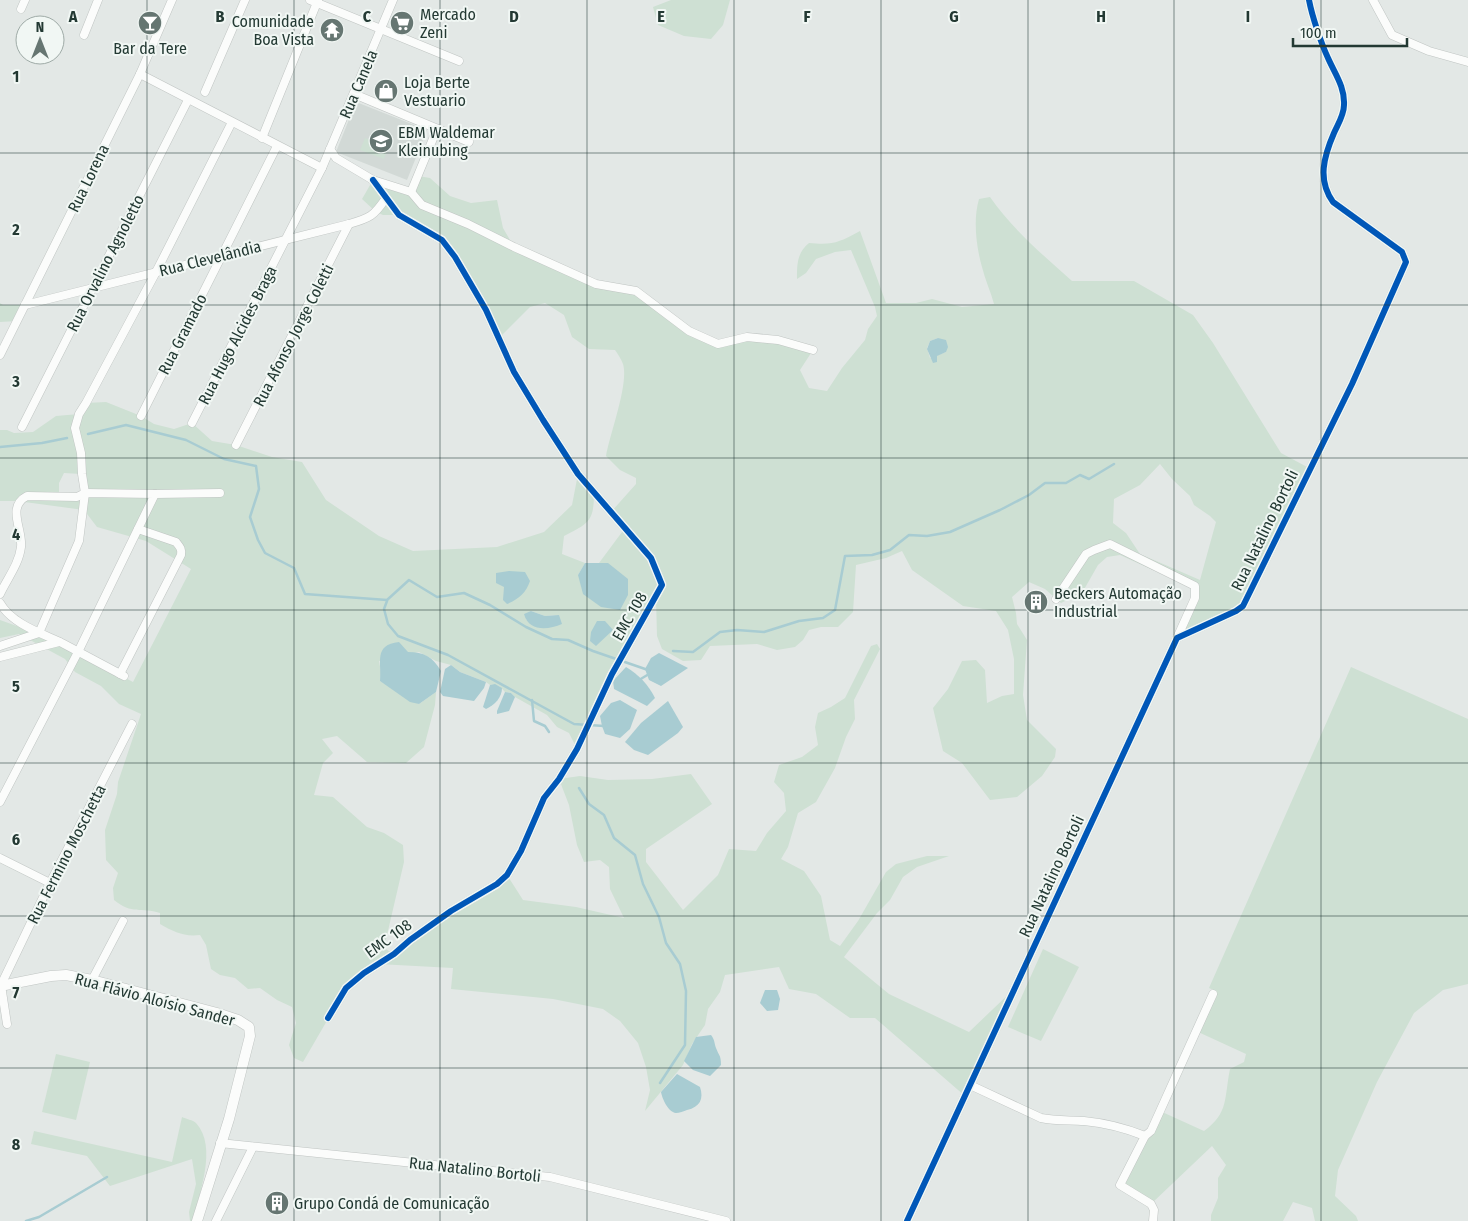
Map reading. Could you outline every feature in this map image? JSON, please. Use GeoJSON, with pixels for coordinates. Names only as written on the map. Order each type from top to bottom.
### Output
{"type":"FeatureCollection","features":[{"type":"Feature","properties":{"kind":"street"},"geometry":{"type":"LineString","coordinates":[[21,9],[25,0]]}},
{"type":"Feature","properties":{"kind":"street"},"geometry":{"type":"LineString","coordinates":[[84,36],[98,0]]}},
{"type":"Feature","properties":{"kind":"street","name":"Rua Lorena"},"geometry":{"type":"LineString","coordinates":[[0,355],[140,74],[172,0]]}},
{"type":"Feature","properties":{"kind":"street"},"geometry":{"type":"LineString","coordinates":[[205,92],[244,0]]}},
{"type":"Feature","properties":{"kind":"street","name":"Rua Canela"},"geometry":{"type":"LineString","coordinates":[[322,168],[393,0]]}},
{"type":"Feature","properties":{"kind":"street","name":"Rua Natalino Bortoli"},"geometry":{"type":"LineString","coordinates":[[907,1221],[1177,638],[1243,606],[1352,384],[1406,262],[1402,252],[1333,202],[1326,193],[1324,168],[1331,142],[1343,114],[1344,90],[1328,57],[1309,0]]}},
{"type":"Feature","properties":{"kind":"street"},"geometry":{"type":"LineString","coordinates":[[1373,0],[1392,35],[1430,51],[1468,62]]}},
{"type":"Feature","properties":{"kind":"street"},"geometry":{"type":"LineString","coordinates":[[262,138],[315,1],[460,61]]}},
{"type":"Feature","properties":{"kind":"street"},"geometry":{"type":"LineString","coordinates":[[140,74],[322,168]]}},
{"type":"Feature","properties":{"kind":"street"},"geometry":{"type":"LineString","coordinates":[[354,94],[469,142]]}},
{"type":"Feature","properties":{"kind":"street","name":"Rua Orvalino Agnoletto"},"geometry":{"type":"LineString","coordinates":[[22,426],[188,100]]}},
{"type":"Feature","properties":{"kind":"street"},"geometry":{"type":"LineString","coordinates":[[0,646],[39,633],[79,540],[85,493],[81,452],[74,428],[79,414],[156,272],[232,122]]}},
{"type":"Feature","properties":{"kind":"street"},"geometry":{"type":"LineString","coordinates":[[411,192],[437,129]]}},
{"type":"Feature","properties":{"kind":"street","name":"Rua Gramado"},"geometry":{"type":"LineString","coordinates":[[141,416],[277,146]]}},
{"type":"Feature","properties":{"kind":"street"},"geometry":{"type":"LineString","coordinates":[[330,149],[336,158],[374,180],[411,192],[422,205],[468,224],[596,284],[636,291],[689,332],[718,344],[747,337],[778,340],[813,350]]}},
{"type":"Feature","properties":{"kind":"street","name":"Rua Hugo Alcides Braga"},"geometry":{"type":"LineString","coordinates":[[192,422],[322,168]]}},
{"type":"Feature","properties":{"kind":"street","name":"EMC 108"},"geometry":{"type":"LineString","coordinates":[[328,1018],[346,988],[364,973],[394,954],[410,940],[451,911],[497,884],[507,875],[521,851],[544,798],[559,779],[577,749],[612,674],[662,586],[651,558],[578,474],[543,420],[514,372],[486,310],[455,257],[442,240],[399,215],[374,180]]}},
{"type":"Feature","properties":{"kind":"street","name":"Rua Clevelândia"},"geometry":{"type":"LineString","coordinates":[[25,305],[367,219],[376,212],[386,198]]}},
{"type":"Feature","properties":{"kind":"street","name":"Rua Afonso Jorge Coletti"},"geometry":{"type":"LineString","coordinates":[[236,445],[350,224]]}},
{"type":"Feature","properties":{"kind":"street"},"geometry":{"type":"LineString","coordinates":[[0,594],[18,559],[21,545],[16,510],[21,499],[27,496],[77,497],[85,493],[220,493]]}},
{"type":"Feature","properties":{"kind":"street"},"geometry":{"type":"LineString","coordinates":[[0,802],[78,652],[155,494]]}},
{"type":"Feature","properties":{"kind":"street"},"geometry":{"type":"LineString","coordinates":[[0,603],[10,615],[39,633],[122,675],[181,555],[180,547],[176,542],[138,528]]}},
{"type":"Feature","properties":{"kind":"street"},"geometry":{"type":"LineString","coordinates":[[1056,599],[1086,554],[1110,544],[1196,586],[1195,598],[1177,638]]}},
{"type":"Feature","properties":{"kind":"street"},"geometry":{"type":"LineString","coordinates":[[0,657],[59,642]]}},
{"type":"Feature","properties":{"kind":"street","name":"Rua Fermino Moschetta"},"geometry":{"type":"LineString","coordinates":[[0,986],[50,883],[132,724]]}},
{"type":"Feature","properties":{"kind":"street"},"geometry":{"type":"LineString","coordinates":[[0,858],[50,883]]}},
{"type":"Feature","properties":{"kind":"street"},"geometry":{"type":"LineString","coordinates":[[92,980],[123,921]]}},
{"type":"Feature","properties":{"kind":"street","name":"Rua Flávio Aloísio Sander"},"geometry":{"type":"LineString","coordinates":[[0,986],[66,975],[217,1013],[246,1023],[249,1027],[250,1036],[229,1119],[220,1143]]}},
{"type":"Feature","properties":{"kind":"street"},"geometry":{"type":"LineString","coordinates":[[0,986],[7,1024]]}},
{"type":"Feature","properties":{"kind":"street"},"geometry":{"type":"LineString","coordinates":[[1153,1221],[1154,1210],[1152,1204],[1120,1185],[1145,1136],[1151,1130],[1213,994]]}},
{"type":"Feature","properties":{"kind":"street"},"geometry":{"type":"LineString","coordinates":[[970,1085],[1041,1118],[1106,1124],[1145,1136]]}},
{"type":"Feature","properties":{"kind":"street"},"geometry":{"type":"LineString","coordinates":[[197,1221],[220,1143]]}},
{"type":"Feature","properties":{"kind":"street","name":"Rua Natalino Bortoli"},"geometry":{"type":"LineString","coordinates":[[220,1143],[550,1177],[726,1221]]}},
{"type":"Feature","properties":{"kind":"street"},"geometry":{"type":"LineString","coordinates":[[216,1221],[253,1147]]}},
{"type":"Feature","properties":{"kind":"shaded area","name":"EBM Waldemar Kleinubing"},"geometry":{"type":"Polygon","coordinates":[[[356,102],[427,130],[407,180],[336,152],[356,102]]]}},
{"type":"Feature","properties":{"kind":"green space"},"geometry":{"type":"Polygon","coordinates":[[[671,0],[730,0],[723,25],[711,39],[684,36],[658,25],[653,7],[671,0]]]}},
{"type":"Feature","properties":{"kind":"green space"},"geometry":{"type":"Polygon","coordinates":[[[365,138],[388,147],[384,159],[360,150],[365,138]]]}},
{"type":"Feature","properties":{"kind":"green space"},"geometry":{"type":"Polygon","coordinates":[[[418,176],[430,178],[450,196],[471,203],[497,200],[503,228],[514,247],[596,284],[636,291],[689,331],[718,343],[747,337],[813,350],[800,370],[809,388],[827,391],[842,368],[865,340],[868,329],[877,316],[851,250],[835,252],[816,259],[806,273],[797,279],[799,259],[805,247],[809,243],[824,244],[835,242],[860,231],[886,303],[916,303],[932,299],[962,307],[994,304],[980,259],[976,233],[976,215],[979,199],[990,197],[1018,231],[1072,281],[1134,281],[1193,315],[1213,343],[1281,453],[1309,468],[1243,606],[1177,638],[1195,586],[1167,572],[1153,570],[1120,555],[1107,557],[1098,565],[1082,593],[1061,603],[1045,589],[1029,582],[1012,597],[1017,624],[1027,640],[1023,695],[1027,720],[1056,749],[1055,757],[1042,776],[1017,797],[990,800],[962,763],[943,751],[933,708],[948,689],[962,661],[976,660],[985,670],[987,703],[1002,696],[1014,694],[1014,659],[1008,630],[996,611],[963,606],[912,570],[902,551],[886,558],[856,565],[853,612],[838,627],[821,627],[809,630],[803,640],[795,647],[777,650],[757,644],[710,646],[701,660],[683,661],[662,649],[657,636],[656,599],[577,749],[569,733],[557,727],[547,715],[511,693],[505,692],[499,686],[490,685],[460,672],[451,665],[436,661],[419,652],[379,661],[380,681],[419,704],[436,692],[435,705],[424,747],[406,763],[367,762],[337,736],[322,739],[333,753],[323,763],[314,795],[333,797],[367,827],[384,833],[403,845],[404,862],[384,948],[394,954],[507,875],[523,900],[576,907],[624,918],[610,889],[609,867],[600,860],[584,862],[577,845],[569,805],[559,779],[580,776],[608,780],[652,779],[691,774],[712,804],[646,849],[646,862],[683,910],[718,875],[729,849],[756,851],[767,833],[786,811],[784,793],[774,782],[779,765],[802,757],[818,745],[815,727],[818,713],[845,698],[871,646],[877,644],[880,649],[854,700],[855,719],[846,737],[835,768],[816,802],[798,813],[788,847],[781,859],[804,871],[821,896],[830,940],[840,946],[858,921],[886,872],[896,864],[927,856],[949,856],[917,867],[903,877],[890,900],[877,913],[844,957],[889,994],[969,1032],[1015,988],[965,1096],[875,1018],[850,1018],[816,994],[789,989],[779,967],[725,975],[720,992],[708,1009],[705,1025],[692,1044],[683,1065],[645,1111],[650,1090],[646,1067],[638,1043],[620,1021],[603,1009],[553,999],[451,989],[453,968],[378,964],[346,988],[303,1062],[294,1058],[289,1045],[296,1023],[292,1007],[277,1000],[260,988],[248,989],[235,978],[220,975],[211,969],[206,945],[200,935],[184,935],[175,932],[160,924],[160,913],[126,908],[114,900],[113,888],[118,873],[106,860],[105,830],[117,794],[118,782],[141,714],[119,704],[101,686],[75,672],[65,659],[19,634],[0,638],[0,620],[50,638],[133,682],[191,569],[146,541],[97,527],[84,510],[17,501],[0,501],[0,430],[14,433],[33,432],[56,416],[79,414],[86,403],[106,402],[141,416],[154,424],[174,429],[192,423],[212,441],[236,445],[272,457],[302,462],[326,500],[379,536],[413,551],[497,547],[544,532],[572,505],[578,474],[594,492],[593,510],[591,516],[584,524],[564,536],[562,554],[585,563],[578,575],[608,563],[599,563],[625,528],[611,512],[636,484],[636,478],[620,470],[606,456],[621,396],[624,373],[623,364],[615,350],[589,349],[572,337],[564,315],[545,303],[530,307],[499,338],[442,240],[399,215],[383,215],[376,212],[362,199],[373,180],[411,192],[418,176]],[[938,338],[930,341],[927,348],[930,358],[946,352],[938,338]],[[1160,464],[1140,485],[1114,499],[1113,523],[1126,533],[1140,554],[1200,580],[1216,522],[1194,505],[1190,496],[1172,479],[1160,464]],[[64,473],[59,483],[59,496],[68,500],[85,500],[81,474],[64,473]],[[531,611],[526,620],[559,615],[545,616],[531,611]]]}},
{"type":"Feature","properties":{"kind":"green space"},"geometry":{"type":"Polygon","coordinates":[[[0,303],[3,305],[25,305],[17,321],[0,322],[0,303]]]}},
{"type":"Feature","properties":{"kind":"green space"},"geometry":{"type":"Polygon","coordinates":[[[1351,667],[1468,719],[1468,984],[1443,990],[1414,1013],[1377,1082],[1338,1170],[1335,1196],[1356,1216],[1358,1221],[1315,1221],[1312,1208],[1293,1202],[1283,1221],[1211,1221],[1211,1215],[1218,1198],[1218,1178],[1226,1165],[1212,1146],[1151,1204],[1120,1185],[1160,1111],[1204,1131],[1218,1118],[1222,1111],[1230,1069],[1244,1062],[1246,1054],[1196,1031],[1216,991],[1209,988],[1351,667]]]}},
{"type":"Feature","properties":{"kind":"green space"},"geometry":{"type":"Polygon","coordinates":[[[1043,949],[1079,967],[1041,1041],[1008,1027],[1043,949]]]}},
{"type":"Feature","properties":{"kind":"green space"},"geometry":{"type":"Polygon","coordinates":[[[56,1054],[90,1062],[76,1120],[42,1112],[56,1054]]]}},
{"type":"Feature","properties":{"kind":"green space"},"geometry":{"type":"Polygon","coordinates":[[[182,1117],[196,1123],[206,1144],[205,1170],[193,1221],[190,1221],[189,1212],[196,1184],[192,1159],[110,1186],[87,1156],[31,1144],[34,1131],[172,1162],[182,1117]]]}},
{"type":"Feature","properties":{"kind":"water"},"geometry":{"type":"Polygon","coordinates":[[[938,338],[946,340],[948,347],[946,352],[937,356],[937,362],[933,363],[927,349],[930,341],[938,338]]]}},
{"type":"Feature","properties":{"kind":"water"},"geometry":{"type":"Polygon","coordinates":[[[585,563],[608,563],[628,579],[628,595],[620,610],[601,607],[583,594],[578,575],[585,563]]]}},
{"type":"Feature","properties":{"kind":"water"},"geometry":{"type":"Polygon","coordinates":[[[509,571],[525,572],[530,581],[522,595],[507,604],[503,600],[504,587],[496,583],[496,573],[509,571]]]}},
{"type":"Feature","properties":{"kind":"water"},"geometry":{"type":"Polygon","coordinates":[[[531,611],[545,616],[559,615],[562,624],[551,628],[535,627],[526,620],[524,614],[531,611]]]}},
{"type":"Feature","properties":{"kind":"water"},"geometry":{"type":"Polygon","coordinates":[[[597,621],[605,621],[613,630],[596,646],[590,641],[591,632],[597,621]]]}},
{"type":"Feature","properties":{"kind":"water"},"geometry":{"type":"Polygon","coordinates":[[[399,642],[408,652],[428,656],[441,671],[436,692],[419,704],[410,702],[380,681],[380,656],[382,651],[385,647],[399,642]]]}},
{"type":"Feature","properties":{"kind":"water"},"geometry":{"type":"Polygon","coordinates":[[[659,653],[688,668],[661,686],[649,680],[645,669],[651,658],[659,653]]]}},
{"type":"Feature","properties":{"kind":"water"},"geometry":{"type":"Polygon","coordinates":[[[451,665],[460,672],[486,682],[484,688],[474,701],[443,696],[440,692],[445,669],[451,665]]]}},
{"type":"Feature","properties":{"kind":"water"},"geometry":{"type":"Polygon","coordinates":[[[626,667],[643,680],[655,698],[647,706],[614,689],[613,681],[626,667]]]}},
{"type":"Feature","properties":{"kind":"water"},"geometry":{"type":"Polygon","coordinates":[[[495,684],[502,688],[501,695],[495,703],[486,709],[483,707],[490,685],[495,684]]]}},
{"type":"Feature","properties":{"kind":"water"},"geometry":{"type":"Polygon","coordinates":[[[505,692],[511,693],[515,697],[509,711],[497,714],[497,711],[505,692]]]}},
{"type":"Feature","properties":{"kind":"water"},"geometry":{"type":"Polygon","coordinates":[[[620,700],[637,710],[630,729],[620,738],[605,734],[600,716],[611,703],[620,700]]]}},
{"type":"Feature","properties":{"kind":"water"},"geometry":{"type":"Polygon","coordinates":[[[668,701],[683,727],[678,733],[648,755],[634,750],[625,742],[641,723],[668,701]]]}},
{"type":"Feature","properties":{"kind":"water"},"geometry":{"type":"Polygon","coordinates":[[[765,990],[777,990],[780,999],[778,1010],[767,1011],[760,1003],[765,990]]]}},
{"type":"Feature","properties":{"kind":"water"},"geometry":{"type":"Polygon","coordinates":[[[711,1035],[720,1057],[721,1065],[710,1076],[693,1070],[684,1061],[696,1037],[711,1035]]]}},
{"type":"Feature","properties":{"kind":"water"},"geometry":{"type":"Polygon","coordinates":[[[677,1074],[700,1087],[701,1099],[695,1107],[676,1113],[668,1107],[661,1092],[677,1074]]]}},
{"type":"Feature","properties":{"kind":"waterway"},"geometry":{"type":"LineString","coordinates":[[88,434],[126,425],[186,440],[224,459],[256,466],[259,489],[250,517],[258,540],[265,553],[294,568],[305,594],[387,600],[409,580],[437,597],[464,593],[552,639],[568,640],[593,651],[648,670]]}},
{"type":"Feature","properties":{"kind":"waterway"},"geometry":{"type":"LineString","coordinates":[[0,447],[42,443],[67,438]]}},
{"type":"Feature","properties":{"kind":"waterway"},"geometry":{"type":"LineString","coordinates":[[673,651],[693,652],[720,632],[737,630],[764,632],[799,621],[823,618],[835,610],[845,556],[872,555],[890,550],[909,535],[927,536],[950,532],[1000,510],[1029,495],[1045,483],[1066,483],[1080,475],[1089,479],[1114,464]]}},
{"type":"Feature","properties":{"kind":"waterway"},"geometry":{"type":"LineString","coordinates":[[387,601],[384,609],[388,624],[398,636],[448,655],[574,724],[604,726]]}},
{"type":"Feature","properties":{"kind":"waterway"},"geometry":{"type":"LineString","coordinates":[[639,680],[649,674]]}},
{"type":"Feature","properties":{"kind":"waterway"},"geometry":{"type":"LineString","coordinates":[[532,700],[534,721],[545,726],[549,732]]}},
{"type":"Feature","properties":{"kind":"waterway"},"geometry":{"type":"LineString","coordinates":[[579,788],[589,804],[604,815],[614,838],[635,855],[643,884],[659,917],[666,943],[680,964],[686,991],[685,1045],[660,1083]]}},
{"type":"Feature","properties":{"kind":"waterway"},"geometry":{"type":"LineString","coordinates":[[26,1221],[39,1217],[107,1177]]}},
{"type":"Feature","properties":{"kind":"cycle path"},"geometry":{"type":"LineString","coordinates":[[907,1221],[1177,638],[1243,606],[1352,384],[1406,262],[1402,252],[1333,202],[1328,194],[1324,177],[1325,159],[1343,112],[1344,98],[1339,81],[1320,37],[1309,0]]}},
{"type":"Feature","properties":{"kind":"cycle path"},"geometry":{"type":"LineString","coordinates":[[328,1018],[346,988],[364,973],[394,954],[410,940],[451,911],[497,884],[507,875],[521,851],[544,798],[559,779],[577,749],[612,674],[662,585],[651,558],[578,474],[543,420],[514,372],[486,310],[455,257],[442,240],[399,215],[373,180]]}},
{"type":"Feature","properties":{"kind":"place","name":"Bar da Tere"},"geometry":{"type":"Point","coordinates":[150,23]}},
{"type":"Feature","properties":{"kind":"place","name":"Mercado Zeni"},"geometry":{"type":"Point","coordinates":[402,23]}},
{"type":"Feature","properties":{"kind":"place","name":"Comunidade Boa Vista"},"geometry":{"type":"Point","coordinates":[332,30]}},
{"type":"Feature","properties":{"kind":"place","name":"Loja Berte Vestuario"},"geometry":{"type":"Point","coordinates":[386,91]}},
{"type":"Feature","properties":{"kind":"place","name":"EBM Waldemar Kleinubing"},"geometry":{"type":"Point","coordinates":[381,141]}},
{"type":"Feature","properties":{"kind":"place","name":"Beckers Automação Industrial"},"geometry":{"type":"Point","coordinates":[1036,602]}},
{"type":"Feature","properties":{"kind":"place","name":"Grupo Condá de Comunicação"},"geometry":{"type":"Point","coordinates":[277,1203]}}]}
